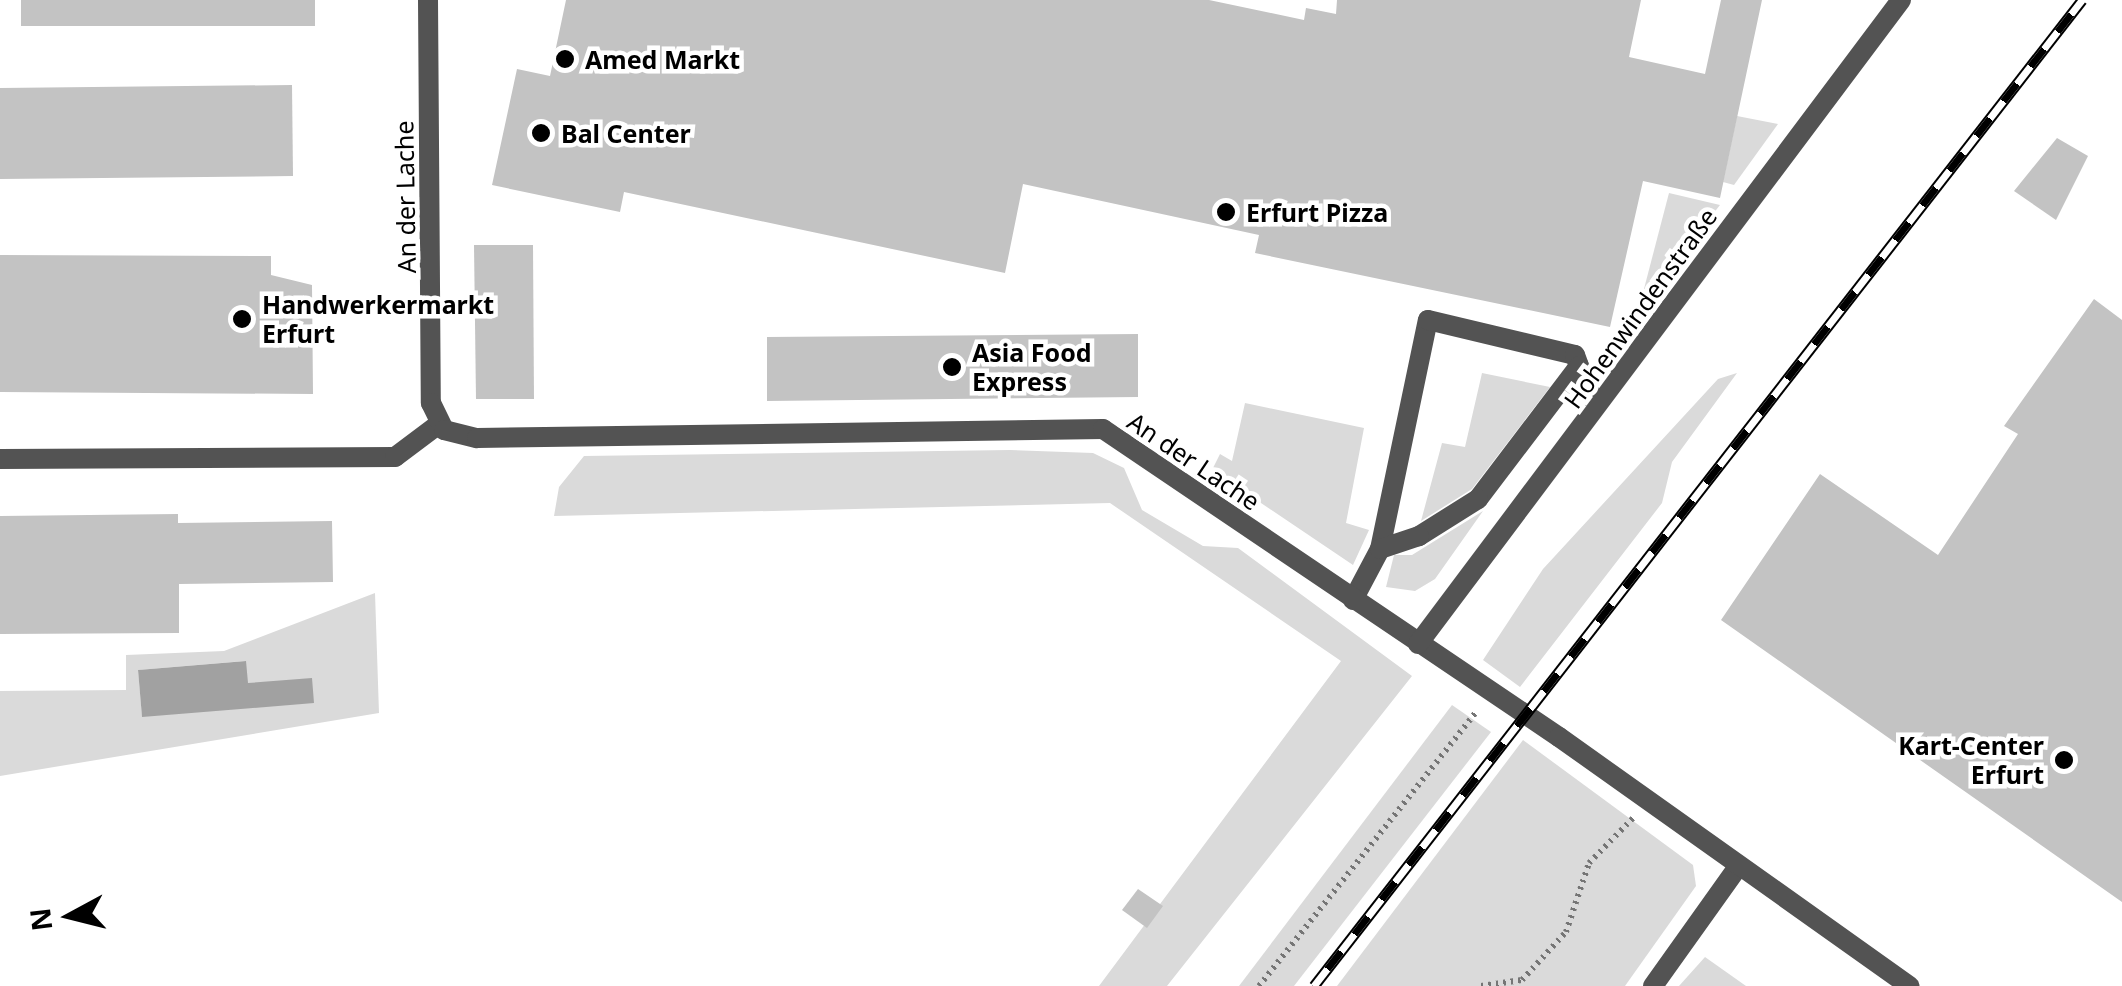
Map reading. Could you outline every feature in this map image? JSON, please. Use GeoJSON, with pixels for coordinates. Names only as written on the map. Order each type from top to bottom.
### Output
{"type":"FeatureCollection","features":[{"type":"Feature","properties":{"kind":"street","name":"An der Lache"},"geometry":{"type":"LineString","coordinates":[[428,0],[431,403],[439,424],[453,435],[476,438],[1102,429],[1492,691],[1909,986]]}},
{"type":"Feature","properties":{"kind":"street","name":"Hohenwindenstraße"},"geometry":{"type":"LineString","coordinates":[[1418,644],[1900,0]]}},
{"type":"Feature","properties":{"kind":"street"},"geometry":{"type":"LineString","coordinates":[[1353,600],[1380,549],[1428,320],[1575,355],[1579,366],[1478,500],[1420,536],[1380,549]]}},
{"type":"Feature","properties":{"kind":"street"},"geometry":{"type":"LineString","coordinates":[[0,459],[394,457],[439,424]]}},
{"type":"Feature","properties":{"kind":"street"},"geometry":{"type":"LineString","coordinates":[[1653,986],[1738,867]]}},
{"type":"Feature","properties":{"kind":"path"},"geometry":{"type":"LineString","coordinates":[[1259,986],[1492,691]]}},
{"type":"Feature","properties":{"kind":"path"},"geometry":{"type":"LineString","coordinates":[[1481,986],[1522,980],[1566,932],[1590,863],[1634,817]]}},
{"type":"Feature","properties":{"kind":"shaded area"},"geometry":{"type":"Polygon","coordinates":[[[1737,116],[1778,124],[1734,185],[1723,182],[1737,116]]]}},
{"type":"Feature","properties":{"kind":"shaded area"},"geometry":{"type":"Polygon","coordinates":[[[1669,193],[1720,205],[1639,308],[1669,193]]]}},
{"type":"Feature","properties":{"kind":"shaded area"},"geometry":{"type":"Polygon","coordinates":[[[1482,373],[1550,387],[1472,489],[1421,521],[1442,443],[1465,447],[1482,373]]]}},
{"type":"Feature","properties":{"kind":"shaded area"},"geometry":{"type":"Polygon","coordinates":[[[1737,373],[1672,462],[1662,503],[1520,687],[1483,660],[1543,569],[1718,379],[1737,373]]]}},
{"type":"Feature","properties":{"kind":"shaded area"},"geometry":{"type":"Polygon","coordinates":[[[1245,403],[1364,428],[1346,523],[1369,530],[1353,565],[1212,470],[1220,454],[1232,461],[1245,403]]]}},
{"type":"Feature","properties":{"kind":"shaded area"},"geometry":{"type":"Polygon","coordinates":[[[1010,450],[1093,453],[1124,468],[1142,510],[1203,546],[1238,548],[1412,676],[1167,986],[1099,986],[1341,661],[1110,503],[554,516],[559,487],[584,456],[1010,450]]]}},
{"type":"Feature","properties":{"kind":"shaded area"},"geometry":{"type":"Polygon","coordinates":[[[1483,511],[1435,579],[1415,591],[1386,587],[1394,555],[1412,555],[1483,511]]]}},
{"type":"Feature","properties":{"kind":"shaded area"},"geometry":{"type":"Polygon","coordinates":[[[375,593],[379,713],[0,776],[0,691],[126,690],[126,655],[224,651],[375,593]],[[245,661],[138,670],[142,716],[314,702],[247,683],[245,661]]]}},
{"type":"Feature","properties":{"kind":"shaded area"},"geometry":{"type":"Polygon","coordinates":[[[246,661],[248,683],[312,678],[314,703],[142,717],[138,670],[246,661]]]}},
{"type":"Feature","properties":{"kind":"shaded area"},"geometry":{"type":"Polygon","coordinates":[[[1452,705],[1491,732],[1294,986],[1239,986],[1452,705]]]}},
{"type":"Feature","properties":{"kind":"shaded area"},"geometry":{"type":"Polygon","coordinates":[[[1523,740],[1693,865],[1696,886],[1625,986],[1337,986],[1523,740]]]}},
{"type":"Feature","properties":{"kind":"shaded area"},"geometry":{"type":"Polygon","coordinates":[[[1705,957],[1746,986],[1679,986],[1705,957]]]}},
{"type":"Feature","properties":{"kind":"building"},"geometry":{"type":"Polygon","coordinates":[[[21,0],[315,0],[315,26],[21,26],[21,0]]]}},
{"type":"Feature","properties":{"kind":"building"},"geometry":{"type":"Polygon","coordinates":[[[566,0],[1209,0],[1304,20],[1306,8],[1336,14],[1337,0],[1641,0],[1629,57],[1705,74],[1721,0],[1762,0],[1720,198],[1643,181],[1610,327],[1255,253],[1259,235],[1023,184],[1005,273],[624,192],[620,212],[492,185],[517,69],[550,76],[566,0]]]}},
{"type":"Feature","properties":{"kind":"building"},"geometry":{"type":"Polygon","coordinates":[[[292,85],[293,176],[0,179],[0,88],[292,85]]]}},
{"type":"Feature","properties":{"kind":"building"},"geometry":{"type":"Polygon","coordinates":[[[2057,138],[2088,156],[2056,220],[2014,191],[2057,138]]]}},
{"type":"Feature","properties":{"kind":"building"},"geometry":{"type":"Polygon","coordinates":[[[474,245],[533,245],[534,399],[476,399],[474,245]]]}},
{"type":"Feature","properties":{"kind":"building"},"geometry":{"type":"Polygon","coordinates":[[[0,255],[271,256],[271,275],[312,285],[313,394],[0,392],[0,255]]]}},
{"type":"Feature","properties":{"kind":"building"},"geometry":{"type":"Polygon","coordinates":[[[2094,299],[2122,320],[2122,902],[1721,620],[1820,474],[1938,555],[2018,434],[2004,426],[2094,299]]]}},
{"type":"Feature","properties":{"kind":"building","name":"Asia Food Express"},"geometry":{"type":"Polygon","coordinates":[[[1138,334],[1138,397],[767,401],[767,337],[1138,334]]]}},
{"type":"Feature","properties":{"kind":"building"},"geometry":{"type":"Polygon","coordinates":[[[178,514],[178,523],[332,521],[333,582],[179,584],[179,633],[0,634],[0,516],[178,514]]]}},
{"type":"Feature","properties":{"kind":"building"},"geometry":{"type":"Polygon","coordinates":[[[1138,889],[1163,906],[1147,928],[1122,910],[1138,889]]]}},
{"type":"Feature","properties":{"kind":"railway"},"geometry":{"type":"LineString","coordinates":[[1314,986],[2082,0]]}},
{"type":"Feature","properties":{"kind":"place","name":"Amed Markt"},"geometry":{"type":"Point","coordinates":[565,59]}},
{"type":"Feature","properties":{"kind":"place","name":"Bal Center"},"geometry":{"type":"Point","coordinates":[541,133]}},
{"type":"Feature","properties":{"kind":"place","name":"Erfurt Pizza"},"geometry":{"type":"Point","coordinates":[1226,212]}},
{"type":"Feature","properties":{"kind":"place","name":"Handwerkermarkt Erfurt"},"geometry":{"type":"Point","coordinates":[242,319]}},
{"type":"Feature","properties":{"kind":"place","name":"Asia Food Express"},"geometry":{"type":"Point","coordinates":[952,367]}},
{"type":"Feature","properties":{"kind":"place","name":"Kart-Center Erfurt"},"geometry":{"type":"Point","coordinates":[2064,760]}}]}
